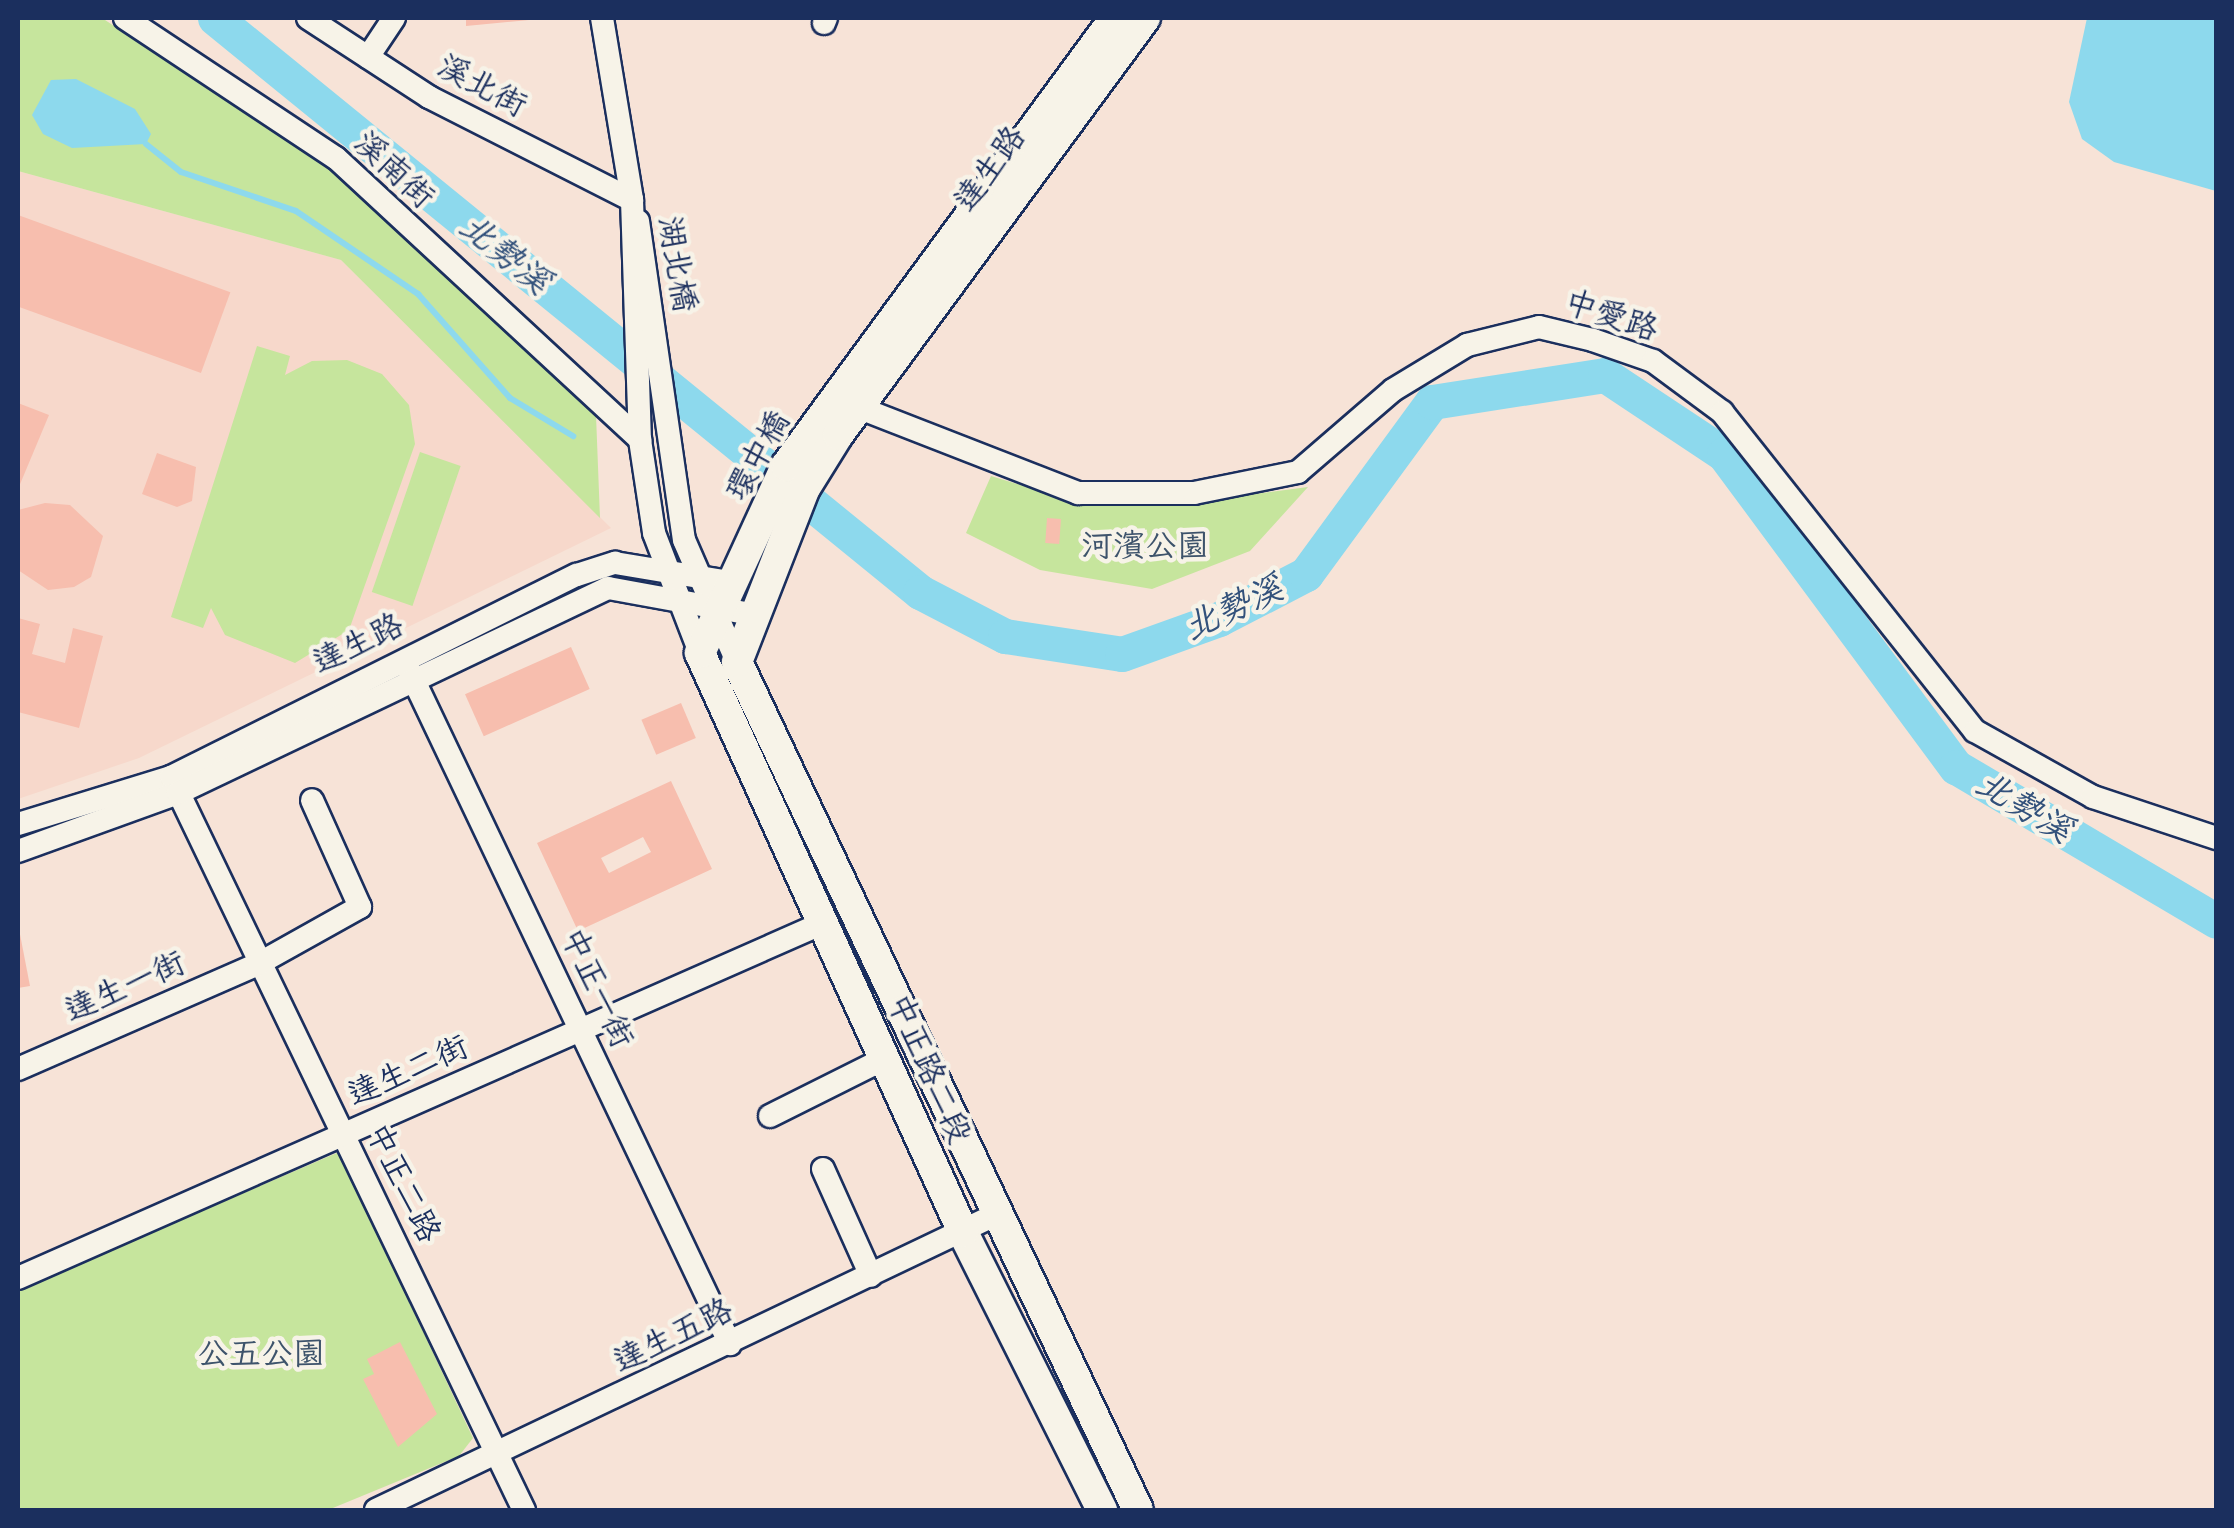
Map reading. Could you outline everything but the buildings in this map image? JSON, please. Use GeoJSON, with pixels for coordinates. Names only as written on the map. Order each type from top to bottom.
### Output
{"type":"FeatureCollection","features":[{"type":"Feature","properties":{"kind":"main road","name":"達生路"},"geometry":{"type":"LineString","coordinates":[[1068,102],[1115,18]]}},
{"type":"Feature","properties":{"kind":"main road","name":"達生路"},"geometry":{"type":"LineString","coordinates":[[846,402],[1068,102],[1145,18]]}},
{"type":"Feature","properties":{"kind":"main road","name":"環中橋"},"geometry":{"type":"LineString","coordinates":[[759,562],[786,466],[846,402]]}},
{"type":"Feature","properties":{"kind":"main road"},"geometry":{"type":"LineString","coordinates":[[700,653],[719,590],[759,562]]}},
{"type":"Feature","properties":{"kind":"main road"},"geometry":{"type":"LineString","coordinates":[[738,662],[756,615],[759,562]]}},
{"type":"Feature","properties":{"kind":"main road","name":"中正路二段"},"geometry":{"type":"LineString","coordinates":[[700,653],[963,1232],[1102,1510]]}},
{"type":"Feature","properties":{"kind":"main road","name":"中正路二段"},"geometry":{"type":"LineString","coordinates":[[738,662],[995,1215],[1138,1510]]}},
{"type":"Feature","properties":{"kind":"street","name":"溪南街"},"geometry":{"type":"LineString","coordinates":[[126,18],[336,158],[640,440]]}},
{"type":"Feature","properties":{"kind":"street","name":"溪北街"},"geometry":{"type":"LineString","coordinates":[[308,18],[368,57],[632,200]]}},
{"type":"Feature","properties":{"kind":"street"},"geometry":{"type":"LineString","coordinates":[[368,57],[394,18]]}},
{"type":"Feature","properties":{"kind":"street"},"geometry":{"type":"LineString","coordinates":[[602,18],[632,200]]}},
{"type":"Feature","properties":{"kind":"street","name":"湖北橋"},"geometry":{"type":"LineString","coordinates":[[632,200],[640,440],[668,572],[700,653]]}},
{"type":"Feature","properties":{"kind":"street","name":"湖北橋"},"geometry":{"type":"LineString","coordinates":[[632,200],[650,269],[668,460],[684,540],[719,590],[738,662]]}},
{"type":"Feature","properties":{"kind":"street","name":"中愛路"},"geometry":{"type":"LineString","coordinates":[[846,402],[1078,493],[1194,493],[1298,472],[1393,390],[1467,345],[1539,328],[1594,340],[1653,361],[1722,412],[1975,731],[2093,797],[2216,838]]}},
{"type":"Feature","properties":{"kind":"street","name":"達生路"},"geometry":{"type":"LineString","coordinates":[[409,671],[577,575],[615,563],[668,572],[719,590],[756,615]]}},
{"type":"Feature","properties":{"kind":"street","name":"達生路"},"geometry":{"type":"LineString","coordinates":[[18,851],[174,785],[409,671],[608,588],[677,600],[719,590]]}},
{"type":"Feature","properties":{"kind":"street","name":"中正一街"},"geometry":{"type":"LineString","coordinates":[[409,671],[730,1344]]}},
{"type":"Feature","properties":{"kind":"street","name":"達生路"},"geometry":{"type":"LineString","coordinates":[[18,824],[174,785]]}},
{"type":"Feature","properties":{"kind":"street","name":"中正二路"},"geometry":{"type":"LineString","coordinates":[[174,785],[524,1510]]}},
{"type":"Feature","properties":{"kind":"street","name":"達生一街"},"geometry":{"type":"LineString","coordinates":[[18,1070],[258,964],[360,907],[312,800]]}},
{"type":"Feature","properties":{"kind":"street","name":"達生二街"},"geometry":{"type":"LineString","coordinates":[[18,1278],[825,922]]}},
{"type":"Feature","properties":{"kind":"street"},"geometry":{"type":"LineString","coordinates":[[770,1116],[886,1058]]}},
{"type":"Feature","properties":{"kind":"street"},"geometry":{"type":"LineString","coordinates":[[823,1169],[871,1276]]}},
{"type":"Feature","properties":{"kind":"street","name":"達生五路"},"geometry":{"type":"LineString","coordinates":[[376,1510],[498,1456],[995,1215]]}},
{"type":"Feature","properties":{"kind":"shaded area"},"geometry":{"type":"Polygon","coordinates":[[[18,171],[341,260],[611,528],[139,758],[18,799],[18,171]]]}},
{"type":"Feature","properties":{"kind":"green space"},"geometry":{"type":"Polygon","coordinates":[[[18,18],[102,18],[327,167],[596,415],[600,518],[341,260],[18,171],[18,18]]]}},
{"type":"Feature","properties":{"kind":"green space"},"geometry":{"type":"Polygon","coordinates":[[[257,346],[290,356],[285,375],[312,361],[347,360],[382,374],[409,405],[415,444],[349,630],[295,663],[225,635],[211,608],[203,628],[171,617],[257,346]]]}},
{"type":"Feature","properties":{"kind":"green space"},"geometry":{"type":"Polygon","coordinates":[[[420,452],[461,466],[412,606],[372,592],[420,452]]]}},
{"type":"Feature","properties":{"kind":"green space","name":"河濱公園"},"geometry":{"type":"Polygon","coordinates":[[[991,476],[1080,503],[1179,504],[1308,487],[1250,551],[1152,589],[1040,570],[966,533],[991,476]]]}},
{"type":"Feature","properties":{"kind":"green space","name":"公五公園"},"geometry":{"type":"Polygon","coordinates":[[[339,1152],[473,1438],[459,1456],[328,1510],[18,1510],[18,1290],[339,1152]]]}},
{"type":"Feature","properties":{"kind":"water"},"geometry":{"type":"Polygon","coordinates":[[[2087,18],[2216,18],[2216,191],[2114,162],[2082,139],[2069,102],[2087,18]]]}},
{"type":"Feature","properties":{"kind":"water"},"geometry":{"type":"Polygon","coordinates":[[[76,79],[135,109],[151,134],[146,144],[72,148],[43,134],[32,115],[51,80],[76,79]]]}},
{"type":"Feature","properties":{"kind":"waterway","name":"北勢溪"},"geometry":{"type":"LineString","coordinates":[[215,18],[920,592],[1005,636],[1122,654],[1219,619],[1306,574],[1432,402],[1605,375],[1724,454],[1956,767],[2216,921]]}},
{"type":"Feature","properties":{"kind":"waterway"},"geometry":{"type":"LineString","coordinates":[[146,144],[181,172],[296,211],[418,294],[510,398],[573,436]]}}]}
